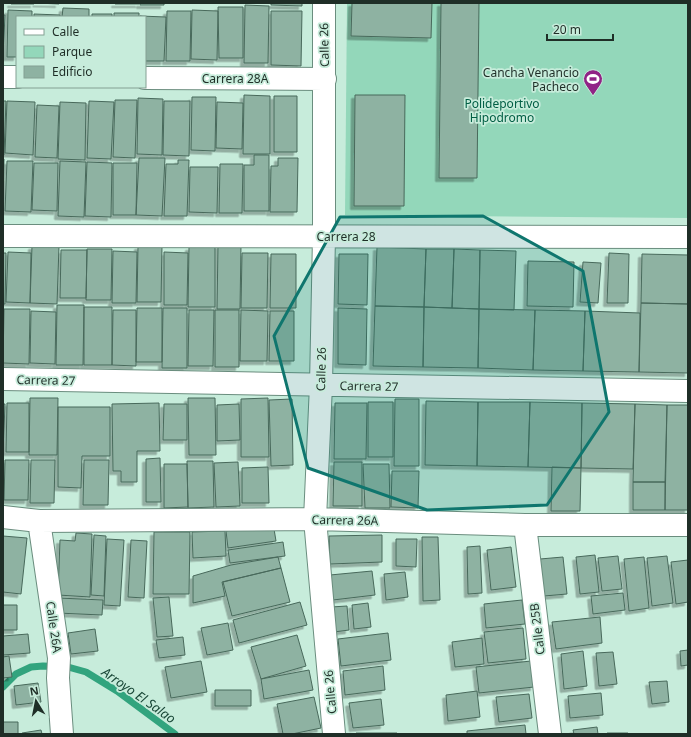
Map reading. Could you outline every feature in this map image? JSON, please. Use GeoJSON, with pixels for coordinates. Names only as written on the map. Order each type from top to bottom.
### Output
{"type":"FeatureCollection","features":[{"type":"Feature","properties":{"kind":"street","name":"Calle 26"},"geometry":{"type":"LineString","coordinates":[[324,3],[324,236],[321,386],[315,519],[334,734]]}},
{"type":"Feature","properties":{"kind":"street"},"geometry":{"type":"LineString","coordinates":[[3,77],[16,77]]}},
{"type":"Feature","properties":{"kind":"street","name":"Carrera 28A"},"geometry":{"type":"LineString","coordinates":[[146,78],[325,79]]}},
{"type":"Feature","properties":{"kind":"street","name":"Carrera 28"},"geometry":{"type":"LineString","coordinates":[[3,236],[688,237]]}},
{"type":"Feature","properties":{"kind":"street","name":"Carrera 27"},"geometry":{"type":"LineString","coordinates":[[3,379],[321,386],[688,391]]}},
{"type":"Feature","properties":{"kind":"street","name":"Carrera 26A"},"geometry":{"type":"LineString","coordinates":[[3,517],[39,521],[315,519],[525,525],[688,525]]}},
{"type":"Feature","properties":{"kind":"street","name":"Calle 26A"},"geometry":{"type":"LineString","coordinates":[[39,521],[58,668],[62,734]]}},
{"type":"Feature","properties":{"kind":"street","name":"Calle 25B"},"geometry":{"type":"LineString","coordinates":[[525,525],[550,734]]}},
{"type":"Feature","properties":{"kind":"highlighted area"},"geometry":{"type":"Polygon","coordinates":[[[483,216],[583,271],[609,412],[547,505],[427,510],[308,468],[274,336],[340,217],[483,216]]]}},
{"type":"Feature","properties":{"kind":"green space","name":"Polideportivo Hipodromo"},"geometry":{"type":"Polygon","coordinates":[[[347,3],[688,3],[688,218],[345,215],[347,3]]]}},
{"type":"Feature","properties":{"kind":"building"},"geometry":{"type":"Polygon","coordinates":[[[34,3],[34,4],[11,4],[34,3]]]}},
{"type":"Feature","properties":{"kind":"building"},"geometry":{"type":"Polygon","coordinates":[[[36,3],[59,3],[59,4],[36,3]]]}},
{"type":"Feature","properties":{"kind":"building"},"geometry":{"type":"Polygon","coordinates":[[[139,3],[139,4],[115,4],[139,3]]]}},
{"type":"Feature","properties":{"kind":"building"},"geometry":{"type":"Polygon","coordinates":[[[140,3],[164,3],[164,5],[140,5],[140,3]]]}},
{"type":"Feature","properties":{"kind":"building"},"geometry":{"type":"Polygon","coordinates":[[[271,3],[302,3],[302,6],[271,5],[271,3]]]}},
{"type":"Feature","properties":{"kind":"building"},"geometry":{"type":"Polygon","coordinates":[[[352,3],[432,3],[431,38],[351,36],[352,3]]]}},
{"type":"Feature","properties":{"kind":"building"},"geometry":{"type":"Polygon","coordinates":[[[441,3],[479,3],[477,178],[439,178],[441,3]]]}},
{"type":"Feature","properties":{"kind":"building"},"geometry":{"type":"Polygon","coordinates":[[[245,5],[269,6],[268,63],[244,63],[245,5]]]}},
{"type":"Feature","properties":{"kind":"building"},"geometry":{"type":"Polygon","coordinates":[[[218,7],[243,7],[243,58],[219,58],[218,7]]]}},
{"type":"Feature","properties":{"kind":"building"},"geometry":{"type":"Polygon","coordinates":[[[63,8],[89,9],[89,16],[62,16],[63,8]]]}},
{"type":"Feature","properties":{"kind":"building"},"geometry":{"type":"Polygon","coordinates":[[[8,10],[32,11],[32,16],[16,16],[16,57],[7,57],[8,10]]]}},
{"type":"Feature","properties":{"kind":"building"},"geometry":{"type":"Polygon","coordinates":[[[192,10],[218,11],[217,60],[191,59],[192,10]]]}},
{"type":"Feature","properties":{"kind":"building"},"geometry":{"type":"Polygon","coordinates":[[[167,11],[191,11],[190,61],[166,61],[167,11]]]}},
{"type":"Feature","properties":{"kind":"building"},"geometry":{"type":"Polygon","coordinates":[[[271,11],[302,11],[301,66],[271,65],[271,11]]]}},
{"type":"Feature","properties":{"kind":"building"},"geometry":{"type":"Polygon","coordinates":[[[114,13],[139,13],[139,16],[114,16],[114,13]]]}},
{"type":"Feature","properties":{"kind":"building"},"geometry":{"type":"Polygon","coordinates":[[[34,14],[60,15],[60,16],[34,16],[34,14]]]}},
{"type":"Feature","properties":{"kind":"building"},"geometry":{"type":"Polygon","coordinates":[[[92,14],[112,14],[112,16],[92,16],[92,14]]]}},
{"type":"Feature","properties":{"kind":"building"},"geometry":{"type":"Polygon","coordinates":[[[3,15],[5,15],[3,56],[3,15]]]}},
{"type":"Feature","properties":{"kind":"building"},"geometry":{"type":"Polygon","coordinates":[[[146,16],[166,17],[164,61],[146,61],[146,16]]]}},
{"type":"Feature","properties":{"kind":"building"},"geometry":{"type":"Polygon","coordinates":[[[244,95],[270,96],[270,154],[243,154],[244,95]]]}},
{"type":"Feature","properties":{"kind":"building"},"geometry":{"type":"Polygon","coordinates":[[[355,95],[405,95],[404,206],[354,206],[355,95]]]}},
{"type":"Feature","properties":{"kind":"building"},"geometry":{"type":"Polygon","coordinates":[[[274,96],[297,96],[297,152],[274,152],[274,96]]]}},
{"type":"Feature","properties":{"kind":"building"},"geometry":{"type":"Polygon","coordinates":[[[192,97],[216,97],[215,151],[191,150],[192,97]]]}},
{"type":"Feature","properties":{"kind":"building"},"geometry":{"type":"Polygon","coordinates":[[[138,98],[163,99],[162,155],[137,154],[138,98]]]}},
{"type":"Feature","properties":{"kind":"building"},"geometry":{"type":"Polygon","coordinates":[[[115,100],[137,100],[135,158],[113,157],[115,100]]]}},
{"type":"Feature","properties":{"kind":"building"},"geometry":{"type":"Polygon","coordinates":[[[3,101],[6,101],[4,155],[3,155],[3,101]]]}},
{"type":"Feature","properties":{"kind":"building"},"geometry":{"type":"Polygon","coordinates":[[[7,101],[35,102],[33,155],[5,153],[7,101]]]}},
{"type":"Feature","properties":{"kind":"building"},"geometry":{"type":"Polygon","coordinates":[[[89,101],[114,102],[111,159],[87,158],[89,101]]]}},
{"type":"Feature","properties":{"kind":"building"},"geometry":{"type":"Polygon","coordinates":[[[164,101],[190,101],[189,156],[163,155],[164,101]]]}},
{"type":"Feature","properties":{"kind":"building"},"geometry":{"type":"Polygon","coordinates":[[[60,102],[86,103],[85,160],[58,159],[60,102]]]}},
{"type":"Feature","properties":{"kind":"building"},"geometry":{"type":"Polygon","coordinates":[[[217,102],[243,103],[242,149],[216,148],[217,102]]]}},
{"type":"Feature","properties":{"kind":"building"},"geometry":{"type":"Polygon","coordinates":[[[37,105],[59,106],[57,158],[35,157],[37,105]]]}},
{"type":"Feature","properties":{"kind":"building"},"geometry":{"type":"Polygon","coordinates":[[[254,155],[269,155],[269,211],[244,211],[244,165],[254,165],[254,155]]]}},
{"type":"Feature","properties":{"kind":"building"},"geometry":{"type":"Polygon","coordinates":[[[139,158],[165,158],[162,216],[136,215],[139,158]]]}},
{"type":"Feature","properties":{"kind":"building"},"geometry":{"type":"Polygon","coordinates":[[[278,158],[298,158],[297,212],[270,212],[271,166],[278,166],[278,158]]]}},
{"type":"Feature","properties":{"kind":"building"},"geometry":{"type":"Polygon","coordinates":[[[3,159],[4,159],[3,207],[3,159]]]}},
{"type":"Feature","properties":{"kind":"building"},"geometry":{"type":"Polygon","coordinates":[[[178,160],[189,160],[187,216],[164,216],[166,164],[178,164],[178,160]]]}},
{"type":"Feature","properties":{"kind":"building"},"geometry":{"type":"Polygon","coordinates":[[[7,161],[33,161],[31,212],[5,211],[7,161]]]}},
{"type":"Feature","properties":{"kind":"building"},"geometry":{"type":"Polygon","coordinates":[[[60,161],[86,162],[84,217],[58,216],[60,161]]]}},
{"type":"Feature","properties":{"kind":"building"},"geometry":{"type":"Polygon","coordinates":[[[87,162],[112,163],[111,217],[85,216],[87,162]]]}},
{"type":"Feature","properties":{"kind":"building"},"geometry":{"type":"Polygon","coordinates":[[[34,163],[58,163],[57,211],[32,210],[34,163]]]}},
{"type":"Feature","properties":{"kind":"building"},"geometry":{"type":"Polygon","coordinates":[[[113,163],[137,163],[136,215],[113,215],[113,163]]]}},
{"type":"Feature","properties":{"kind":"building"},"geometry":{"type":"Polygon","coordinates":[[[220,164],[243,164],[242,213],[219,213],[220,164]]]}},
{"type":"Feature","properties":{"kind":"building"},"geometry":{"type":"Polygon","coordinates":[[[190,167],[218,167],[217,213],[189,212],[190,167]]]}},
{"type":"Feature","properties":{"kind":"building"},"geometry":{"type":"Polygon","coordinates":[[[218,245],[241,245],[240,309],[217,309],[218,245]]]}},
{"type":"Feature","properties":{"kind":"building"},"geometry":{"type":"Polygon","coordinates":[[[32,246],[59,246],[57,304],[30,303],[32,246]]]}},
{"type":"Feature","properties":{"kind":"building"},"geometry":{"type":"Polygon","coordinates":[[[138,246],[162,246],[161,302],[137,302],[138,246]]]}},
{"type":"Feature","properties":{"kind":"building"},"geometry":{"type":"Polygon","coordinates":[[[189,247],[215,247],[215,307],[188,307],[189,247]]]}},
{"type":"Feature","properties":{"kind":"building"},"geometry":{"type":"Polygon","coordinates":[[[377,247],[426,249],[424,307],[375,306],[377,247]]]}},
{"type":"Feature","properties":{"kind":"building"},"geometry":{"type":"Polygon","coordinates":[[[87,249],[112,249],[111,300],[86,300],[87,249]]]}},
{"type":"Feature","properties":{"kind":"building"},"geometry":{"type":"Polygon","coordinates":[[[426,249],[454,249],[452,308],[424,307],[426,249]]]}},
{"type":"Feature","properties":{"kind":"building"},"geometry":{"type":"Polygon","coordinates":[[[454,249],[480,250],[479,309],[452,308],[454,249]]]}},
{"type":"Feature","properties":{"kind":"building"},"geometry":{"type":"Polygon","coordinates":[[[61,250],[87,250],[86,298],[60,298],[61,250]]]}},
{"type":"Feature","properties":{"kind":"building"},"geometry":{"type":"Polygon","coordinates":[[[480,250],[516,251],[514,310],[479,309],[480,250]]]}},
{"type":"Feature","properties":{"kind":"building"},"geometry":{"type":"Polygon","coordinates":[[[113,251],[137,252],[136,303],[112,303],[113,251]]]}},
{"type":"Feature","properties":{"kind":"building"},"geometry":{"type":"Polygon","coordinates":[[[8,252],[31,253],[30,303],[6,302],[8,252]]]}},
{"type":"Feature","properties":{"kind":"building"},"geometry":{"type":"Polygon","coordinates":[[[164,252],[188,253],[187,305],[164,305],[164,252]]]}},
{"type":"Feature","properties":{"kind":"building"},"geometry":{"type":"Polygon","coordinates":[[[3,253],[6,253],[5,304],[3,304],[3,253]]]}},
{"type":"Feature","properties":{"kind":"building"},"geometry":{"type":"Polygon","coordinates":[[[242,253],[268,253],[267,308],[241,308],[242,253]]]}},
{"type":"Feature","properties":{"kind":"building"},"geometry":{"type":"Polygon","coordinates":[[[609,253],[629,254],[628,303],[607,303],[609,253]]]}},
{"type":"Feature","properties":{"kind":"building"},"geometry":{"type":"Polygon","coordinates":[[[271,254],[296,254],[296,308],[270,308],[271,254]]]}},
{"type":"Feature","properties":{"kind":"building"},"geometry":{"type":"Polygon","coordinates":[[[339,254],[368,254],[367,305],[338,304],[339,254]]]}},
{"type":"Feature","properties":{"kind":"building"},"geometry":{"type":"Polygon","coordinates":[[[642,254],[688,255],[688,304],[641,303],[642,254]]]}},
{"type":"Feature","properties":{"kind":"building"},"geometry":{"type":"Polygon","coordinates":[[[528,261],[574,262],[573,307],[527,306],[528,261]]]}},
{"type":"Feature","properties":{"kind":"building"},"geometry":{"type":"Polygon","coordinates":[[[583,262],[601,263],[598,303],[580,302],[583,262]]]}},
{"type":"Feature","properties":{"kind":"building"},"geometry":{"type":"Polygon","coordinates":[[[641,303],[688,304],[688,373],[639,372],[641,303]]]}},
{"type":"Feature","properties":{"kind":"building"},"geometry":{"type":"Polygon","coordinates":[[[57,305],[84,305],[83,365],[56,365],[57,305]]]}},
{"type":"Feature","properties":{"kind":"building"},"geometry":{"type":"Polygon","coordinates":[[[375,306],[424,307],[423,367],[373,366],[375,306]]]}},
{"type":"Feature","properties":{"kind":"building"},"geometry":{"type":"Polygon","coordinates":[[[84,307],[112,307],[112,365],[84,365],[84,307]]]}},
{"type":"Feature","properties":{"kind":"building"},"geometry":{"type":"Polygon","coordinates":[[[424,307],[479,309],[478,368],[423,367],[424,307]]]}},
{"type":"Feature","properties":{"kind":"building"},"geometry":{"type":"Polygon","coordinates":[[[137,308],[162,308],[162,362],[136,362],[137,308]]]}},
{"type":"Feature","properties":{"kind":"building"},"geometry":{"type":"Polygon","coordinates":[[[163,308],[187,308],[187,368],[162,368],[163,308]]]}},
{"type":"Feature","properties":{"kind":"building"},"geometry":{"type":"Polygon","coordinates":[[[338,308],[367,309],[366,365],[338,364],[338,308]]]}},
{"type":"Feature","properties":{"kind":"building"},"geometry":{"type":"Polygon","coordinates":[[[4,309],[30,309],[29,364],[3,363],[4,309]]]}},
{"type":"Feature","properties":{"kind":"building"},"geometry":{"type":"Polygon","coordinates":[[[479,309],[535,310],[533,370],[478,368],[479,309]]]}},
{"type":"Feature","properties":{"kind":"building"},"geometry":{"type":"Polygon","coordinates":[[[113,310],[136,310],[136,366],[112,365],[113,310]]]}},
{"type":"Feature","properties":{"kind":"building"},"geometry":{"type":"Polygon","coordinates":[[[189,310],[214,310],[213,366],[188,366],[189,310]]]}},
{"type":"Feature","properties":{"kind":"building"},"geometry":{"type":"Polygon","coordinates":[[[215,310],[239,310],[239,367],[215,367],[215,310]]]}},
{"type":"Feature","properties":{"kind":"building"},"geometry":{"type":"Polygon","coordinates":[[[241,310],[268,311],[267,361],[240,361],[241,310]]]}},
{"type":"Feature","properties":{"kind":"building"},"geometry":{"type":"Polygon","coordinates":[[[535,310],[585,311],[583,371],[533,370],[535,310]]]}},
{"type":"Feature","properties":{"kind":"building"},"geometry":{"type":"Polygon","coordinates":[[[31,311],[56,312],[55,364],[30,363],[31,311]]]}},
{"type":"Feature","properties":{"kind":"building"},"geometry":{"type":"Polygon","coordinates":[[[270,311],[294,311],[294,361],[269,361],[270,311]]]}},
{"type":"Feature","properties":{"kind":"building"},"geometry":{"type":"Polygon","coordinates":[[[585,311],[640,313],[639,372],[583,371],[585,311]]]}},
{"type":"Feature","properties":{"kind":"building"},"geometry":{"type":"Polygon","coordinates":[[[30,398],[58,398],[57,455],[29,455],[30,398]]]}},
{"type":"Feature","properties":{"kind":"building"},"geometry":{"type":"Polygon","coordinates":[[[188,398],[215,398],[216,455],[189,455],[188,398]]]}},
{"type":"Feature","properties":{"kind":"building"},"geometry":{"type":"Polygon","coordinates":[[[268,398],[269,457],[241,457],[241,399],[268,398]]]}},
{"type":"Feature","properties":{"kind":"building"},"geometry":{"type":"Polygon","coordinates":[[[292,399],[293,465],[271,466],[269,400],[292,399]]]}},
{"type":"Feature","properties":{"kind":"building"},"geometry":{"type":"Polygon","coordinates":[[[395,399],[419,399],[419,466],[394,466],[395,399]]]}},
{"type":"Feature","properties":{"kind":"building"},"geometry":{"type":"Polygon","coordinates":[[[426,401],[478,402],[477,466],[425,465],[426,401]]]}},
{"type":"Feature","properties":{"kind":"building"},"geometry":{"type":"Polygon","coordinates":[[[368,402],[393,402],[393,457],[368,457],[368,402]]]}},
{"type":"Feature","properties":{"kind":"building"},"geometry":{"type":"Polygon","coordinates":[[[478,402],[530,402],[528,467],[477,466],[478,402]]]}},
{"type":"Feature","properties":{"kind":"building"},"geometry":{"type":"Polygon","coordinates":[[[530,402],[582,403],[581,468],[528,467],[530,402]]]}},
{"type":"Feature","properties":{"kind":"building"},"geometry":{"type":"Polygon","coordinates":[[[7,403],[29,403],[29,452],[6,452],[7,403]]]}},
{"type":"Feature","properties":{"kind":"building"},"geometry":{"type":"Polygon","coordinates":[[[159,403],[160,451],[137,451],[137,482],[121,482],[121,471],[113,471],[112,404],[159,403]]]}},
{"type":"Feature","properties":{"kind":"building"},"geometry":{"type":"Polygon","coordinates":[[[335,403],[367,403],[366,459],[334,459],[335,403]]]}},
{"type":"Feature","properties":{"kind":"building"},"geometry":{"type":"Polygon","coordinates":[[[582,403],[635,404],[633,469],[581,468],[582,403]]]}},
{"type":"Feature","properties":{"kind":"building"},"geometry":{"type":"Polygon","coordinates":[[[3,404],[5,404],[3,454],[3,404]]]}},
{"type":"Feature","properties":{"kind":"building"},"geometry":{"type":"Polygon","coordinates":[[[164,404],[187,404],[187,440],[163,440],[164,404]]]}},
{"type":"Feature","properties":{"kind":"building"},"geometry":{"type":"Polygon","coordinates":[[[239,404],[240,440],[217,441],[217,405],[239,404]]]}},
{"type":"Feature","properties":{"kind":"building"},"geometry":{"type":"Polygon","coordinates":[[[635,404],[667,405],[665,482],[633,482],[635,404]]]}},
{"type":"Feature","properties":{"kind":"building"},"geometry":{"type":"Polygon","coordinates":[[[667,405],[688,405],[688,510],[665,510],[667,405]]]}},
{"type":"Feature","properties":{"kind":"building"},"geometry":{"type":"Polygon","coordinates":[[[58,407],[110,407],[110,456],[82,456],[81,488],[58,487],[58,407]]]}},
{"type":"Feature","properties":{"kind":"building"},"geometry":{"type":"Polygon","coordinates":[[[160,458],[161,502],[146,502],[146,459],[160,458]]]}},
{"type":"Feature","properties":{"kind":"building"},"geometry":{"type":"Polygon","coordinates":[[[5,460],[29,460],[28,500],[4,500],[5,460]]]}},
{"type":"Feature","properties":{"kind":"building"},"geometry":{"type":"Polygon","coordinates":[[[31,460],[55,460],[54,503],[30,503],[31,460]]]}},
{"type":"Feature","properties":{"kind":"building"},"geometry":{"type":"Polygon","coordinates":[[[84,460],[109,460],[108,505],[83,505],[84,460]]]}},
{"type":"Feature","properties":{"kind":"building"},"geometry":{"type":"Polygon","coordinates":[[[187,461],[213,461],[214,507],[188,508],[187,461]]]}},
{"type":"Feature","properties":{"kind":"building"},"geometry":{"type":"Polygon","coordinates":[[[238,462],[240,506],[216,507],[214,463],[238,462]]]}},
{"type":"Feature","properties":{"kind":"building"},"geometry":{"type":"Polygon","coordinates":[[[334,462],[362,462],[362,506],[333,506],[334,462]]]}},
{"type":"Feature","properties":{"kind":"building"},"geometry":{"type":"Polygon","coordinates":[[[164,464],[187,464],[188,507],[164,508],[164,464]]]}},
{"type":"Feature","properties":{"kind":"building"},"geometry":{"type":"Polygon","coordinates":[[[363,464],[389,464],[390,508],[365,508],[363,464]]]}},
{"type":"Feature","properties":{"kind":"building"},"geometry":{"type":"Polygon","coordinates":[[[268,467],[269,503],[242,503],[242,468],[268,467]]]}},
{"type":"Feature","properties":{"kind":"building"},"geometry":{"type":"Polygon","coordinates":[[[552,467],[581,468],[580,511],[551,511],[552,467]]]}},
{"type":"Feature","properties":{"kind":"building"},"geometry":{"type":"Polygon","coordinates":[[[392,471],[419,471],[418,508],[391,507],[392,471]]]}},
{"type":"Feature","properties":{"kind":"building"},"geometry":{"type":"Polygon","coordinates":[[[633,482],[665,482],[665,510],[633,510],[633,482]]]}},
{"type":"Feature","properties":{"kind":"building"},"geometry":{"type":"Polygon","coordinates":[[[273,523],[276,541],[228,548],[226,531],[273,523]]]}},
{"type":"Feature","properties":{"kind":"building"},"geometry":{"type":"Polygon","coordinates":[[[225,531],[226,556],[193,558],[192,532],[225,531]]]}},
{"type":"Feature","properties":{"kind":"building"},"geometry":{"type":"Polygon","coordinates":[[[154,532],[190,532],[189,594],[153,594],[154,532]]]}},
{"type":"Feature","properties":{"kind":"building"},"geometry":{"type":"Polygon","coordinates":[[[76,533],[92,534],[90,597],[58,595],[60,540],[75,541],[76,533]]]}},
{"type":"Feature","properties":{"kind":"building"},"geometry":{"type":"Polygon","coordinates":[[[94,535],[106,536],[104,596],[91,595],[94,535]]]}},
{"type":"Feature","properties":{"kind":"building"},"geometry":{"type":"Polygon","coordinates":[[[382,535],[382,562],[330,564],[329,536],[382,535]]]}},
{"type":"Feature","properties":{"kind":"building"},"geometry":{"type":"Polygon","coordinates":[[[3,536],[27,538],[21,594],[3,592],[3,536]]]}},
{"type":"Feature","properties":{"kind":"building"},"geometry":{"type":"Polygon","coordinates":[[[422,537],[438,537],[440,600],[423,601],[422,537]]]}},
{"type":"Feature","properties":{"kind":"building"},"geometry":{"type":"Polygon","coordinates":[[[107,539],[124,540],[120,606],[104,605],[107,539]]]}},
{"type":"Feature","properties":{"kind":"building"},"geometry":{"type":"Polygon","coordinates":[[[396,539],[417,539],[416,567],[396,566],[396,539]]]}},
{"type":"Feature","properties":{"kind":"building"},"geometry":{"type":"Polygon","coordinates":[[[131,540],[147,541],[144,598],[128,597],[131,540]]]}},
{"type":"Feature","properties":{"kind":"building"},"geometry":{"type":"Polygon","coordinates":[[[283,542],[285,556],[230,563],[228,550],[283,542]]]}},
{"type":"Feature","properties":{"kind":"building"},"geometry":{"type":"Polygon","coordinates":[[[480,546],[482,593],[468,594],[467,547],[480,546]]]}},
{"type":"Feature","properties":{"kind":"building"},"geometry":{"type":"Polygon","coordinates":[[[511,547],[516,587],[491,590],[487,550],[511,547]]]}},
{"type":"Feature","properties":{"kind":"building"},"geometry":{"type":"Polygon","coordinates":[[[595,555],[599,592],[580,594],[576,557],[595,555]]]}},
{"type":"Feature","properties":{"kind":"building"},"geometry":{"type":"Polygon","coordinates":[[[618,556],[622,589],[602,591],[598,558],[618,556]]]}},
{"type":"Feature","properties":{"kind":"building"},"geometry":{"type":"Polygon","coordinates":[[[667,556],[673,603],[652,606],[647,558],[667,556]]]}},
{"type":"Feature","properties":{"kind":"building"},"geometry":{"type":"Polygon","coordinates":[[[278,557],[281,568],[222,582],[225,596],[193,603],[193,576],[231,565],[278,557]]]}},
{"type":"Feature","properties":{"kind":"building"},"geometry":{"type":"Polygon","coordinates":[[[563,557],[567,594],[544,596],[540,559],[563,557]]]}},
{"type":"Feature","properties":{"kind":"building"},"geometry":{"type":"Polygon","coordinates":[[[644,557],[649,608],[629,611],[624,559],[644,557]]]}},
{"type":"Feature","properties":{"kind":"building"},"geometry":{"type":"Polygon","coordinates":[[[688,560],[688,602],[676,604],[671,562],[688,560]]]}},
{"type":"Feature","properties":{"kind":"building"},"geometry":{"type":"Polygon","coordinates":[[[281,568],[290,602],[232,616],[223,582],[281,568]]]}},
{"type":"Feature","properties":{"kind":"building"},"geometry":{"type":"Polygon","coordinates":[[[372,571],[375,595],[333,600],[330,575],[372,571]]]}},
{"type":"Feature","properties":{"kind":"building"},"geometry":{"type":"Polygon","coordinates":[[[405,572],[408,597],[386,600],[384,574],[405,572]]]}},
{"type":"Feature","properties":{"kind":"building"},"geometry":{"type":"Polygon","coordinates":[[[623,593],[625,610],[593,614],[591,596],[623,593]]]}},
{"type":"Feature","properties":{"kind":"building"},"geometry":{"type":"Polygon","coordinates":[[[169,597],[173,636],[157,637],[153,598],[169,597]]]}},
{"type":"Feature","properties":{"kind":"building"},"geometry":{"type":"Polygon","coordinates":[[[58,598],[103,600],[102,615],[57,613],[58,598]]]}},
{"type":"Feature","properties":{"kind":"building"},"geometry":{"type":"Polygon","coordinates":[[[522,600],[525,624],[486,628],[484,604],[522,600]]]}},
{"type":"Feature","properties":{"kind":"building"},"geometry":{"type":"Polygon","coordinates":[[[300,602],[307,625],[239,643],[233,620],[300,602]]]}},
{"type":"Feature","properties":{"kind":"building"},"geometry":{"type":"Polygon","coordinates":[[[368,603],[371,627],[354,629],[352,605],[368,603]]]}},
{"type":"Feature","properties":{"kind":"building"},"geometry":{"type":"Polygon","coordinates":[[[3,605],[17,605],[17,630],[3,630],[3,605]]]}},
{"type":"Feature","properties":{"kind":"building"},"geometry":{"type":"Polygon","coordinates":[[[347,606],[349,630],[334,632],[331,607],[347,606]]]}},
{"type":"Feature","properties":{"kind":"building"},"geometry":{"type":"Polygon","coordinates":[[[600,617],[602,643],[556,649],[552,622],[600,617]]]}},
{"type":"Feature","properties":{"kind":"building"},"geometry":{"type":"Polygon","coordinates":[[[228,623],[233,650],[207,655],[201,628],[228,623]]]}},
{"type":"Feature","properties":{"kind":"building"},"geometry":{"type":"Polygon","coordinates":[[[523,628],[526,659],[488,663],[484,632],[523,628]]]}},
{"type":"Feature","properties":{"kind":"building"},"geometry":{"type":"Polygon","coordinates":[[[95,629],[98,651],[71,654],[68,633],[95,629]]]}},
{"type":"Feature","properties":{"kind":"building"},"geometry":{"type":"Polygon","coordinates":[[[388,633],[391,660],[341,666],[338,639],[388,633]]]}},
{"type":"Feature","properties":{"kind":"building"},"geometry":{"type":"Polygon","coordinates":[[[28,634],[30,653],[3,655],[3,636],[28,634]]]}},
{"type":"Feature","properties":{"kind":"building"},"geometry":{"type":"Polygon","coordinates":[[[297,635],[306,666],[261,679],[251,647],[297,635]]]}},
{"type":"Feature","properties":{"kind":"building"},"geometry":{"type":"Polygon","coordinates":[[[183,637],[185,655],[159,658],[156,640],[183,637]]]}},
{"type":"Feature","properties":{"kind":"building"},"geometry":{"type":"Polygon","coordinates":[[[482,638],[484,664],[455,667],[452,642],[482,638]]]}},
{"type":"Feature","properties":{"kind":"building"},"geometry":{"type":"Polygon","coordinates":[[[688,650],[688,665],[681,666],[680,651],[688,650]]]}},
{"type":"Feature","properties":{"kind":"building"},"geometry":{"type":"Polygon","coordinates":[[[583,651],[587,686],[564,689],[561,654],[583,651]]]}},
{"type":"Feature","properties":{"kind":"building"},"geometry":{"type":"Polygon","coordinates":[[[613,652],[617,684],[599,686],[596,653],[613,652]]]}},
{"type":"Feature","properties":{"kind":"building"},"geometry":{"type":"Polygon","coordinates":[[[9,656],[12,677],[3,678],[3,657],[9,656]]]}},
{"type":"Feature","properties":{"kind":"building"},"geometry":{"type":"Polygon","coordinates":[[[201,661],[207,692],[171,698],[165,667],[201,661]]]}},
{"type":"Feature","properties":{"kind":"building"},"geometry":{"type":"Polygon","coordinates":[[[531,661],[534,687],[479,693],[476,667],[531,661]]]}},
{"type":"Feature","properties":{"kind":"building"},"geometry":{"type":"Polygon","coordinates":[[[383,666],[385,690],[345,695],[343,671],[383,666]]]}},
{"type":"Feature","properties":{"kind":"building"},"geometry":{"type":"Polygon","coordinates":[[[309,670],[313,690],[264,699],[261,679],[309,670]]]}},
{"type":"Feature","properties":{"kind":"building"},"geometry":{"type":"Polygon","coordinates":[[[667,681],[669,702],[652,704],[649,682],[667,681]]]}},
{"type":"Feature","properties":{"kind":"building"},"geometry":{"type":"Polygon","coordinates":[[[38,683],[41,702],[16,705],[14,686],[38,683]]]}},
{"type":"Feature","properties":{"kind":"building"},"geometry":{"type":"Polygon","coordinates":[[[215,690],[251,690],[251,706],[215,706],[215,690]]]}},
{"type":"Feature","properties":{"kind":"building"},"geometry":{"type":"Polygon","coordinates":[[[477,691],[480,717],[448,721],[446,695],[477,691]]]}},
{"type":"Feature","properties":{"kind":"building"},"geometry":{"type":"Polygon","coordinates":[[[601,693],[603,715],[570,718],[568,696],[601,693]]]}},
{"type":"Feature","properties":{"kind":"building"},"geometry":{"type":"Polygon","coordinates":[[[529,694],[532,718],[499,722],[496,697],[529,694]]]}},
{"type":"Feature","properties":{"kind":"building"},"geometry":{"type":"Polygon","coordinates":[[[314,697],[321,728],[292,734],[283,734],[277,704],[314,697]]]}},
{"type":"Feature","properties":{"kind":"building"},"geometry":{"type":"Polygon","coordinates":[[[381,699],[384,725],[353,728],[349,703],[381,699]]]}},
{"type":"Feature","properties":{"kind":"building"},"geometry":{"type":"Polygon","coordinates":[[[3,722],[18,722],[18,734],[3,734],[3,722]]]}},
{"type":"Feature","properties":{"kind":"building"},"geometry":{"type":"Polygon","coordinates":[[[525,725],[526,734],[467,734],[467,731],[525,725]]]}},
{"type":"Feature","properties":{"kind":"building"},"geometry":{"type":"Polygon","coordinates":[[[597,727],[598,734],[574,734],[573,730],[597,727]]]}},
{"type":"Feature","properties":{"kind":"building"},"geometry":{"type":"Polygon","coordinates":[[[41,730],[42,734],[22,734],[22,733],[41,730]]]}},
{"type":"Feature","properties":{"kind":"building"},"geometry":{"type":"Polygon","coordinates":[[[397,733],[397,734],[356,734],[397,733]]]}},
{"type":"Feature","properties":{"kind":"building"},"geometry":{"type":"Polygon","coordinates":[[[628,733],[628,734],[607,734],[628,733]]]}},
{"type":"Feature","properties":{"kind":"waterway","name":"Arroyo El Salao"},"geometry":{"type":"LineString","coordinates":[[3,687],[16,674],[31,667],[68,667],[86,672],[117,691],[175,734]]}},
{"type":"Feature","properties":{"kind":"place","name":"Cancha Venancio Pacheco"},"geometry":{"type":"Point","coordinates":[593,96]}}]}
